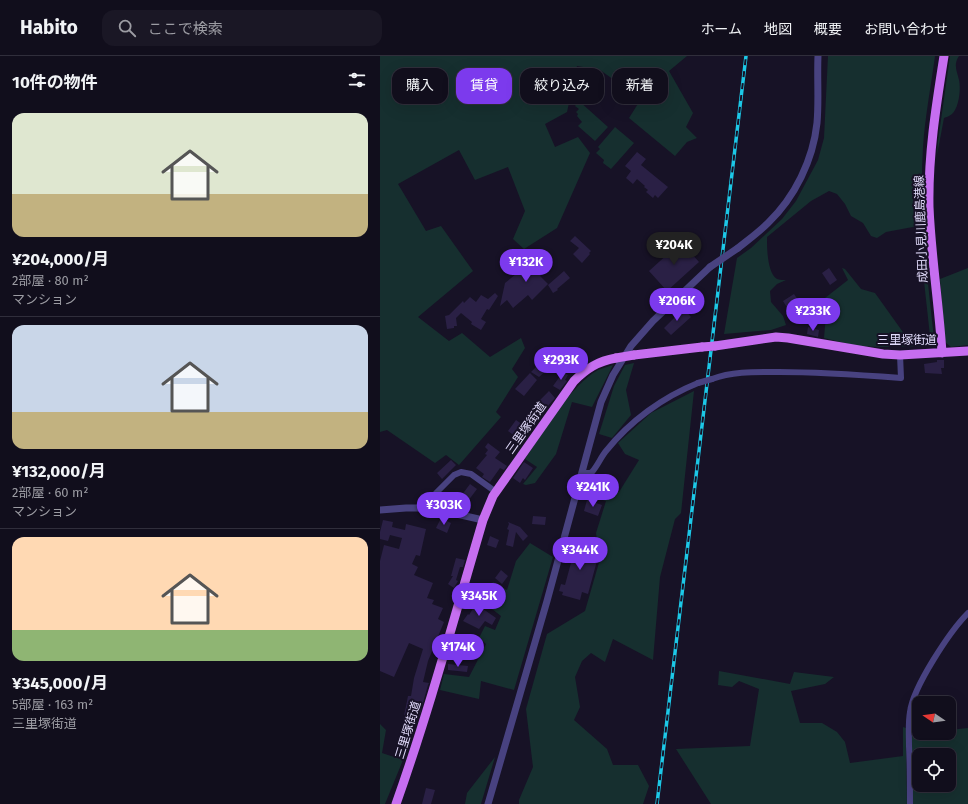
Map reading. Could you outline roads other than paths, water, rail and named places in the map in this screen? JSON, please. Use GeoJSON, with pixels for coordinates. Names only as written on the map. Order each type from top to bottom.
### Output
{"type":"FeatureCollection","features":[{"type":"Feature","properties":{"kind":"main road","name":"成田小見川鹿島港線"},"geometry":{"type":"LineString","coordinates":[[942,353],[930,226],[929,184],[935,110],[944,56]]}},
{"type":"Feature","properties":{"kind":"main road","name":"三里塚街道"},"geometry":{"type":"LineString","coordinates":[[396,804],[418,738],[488,506],[496,492],[567,390],[588,369],[605,360],[634,355],[776,338],[788,338],[883,354],[900,355],[968,351]]}},
{"type":"Feature","properties":{"kind":"street"},"geometry":{"type":"LineString","coordinates":[[488,804],[547,601],[602,402],[613,375],[631,346],[653,321],[710,267],[738,248],[768,223],[793,192],[804,172],[810,155],[817,125],[818,56]]}},
{"type":"Feature","properties":{"kind":"street"},"geometry":{"type":"LineString","coordinates":[[582,473],[590,474],[607,450],[638,419],[672,395],[681,390],[721,375],[762,372],[798,372],[901,378],[900,355]]}},
{"type":"Feature","properties":{"kind":"street"},"geometry":{"type":"LineString","coordinates":[[430,508],[436,493],[454,475],[461,472],[471,474],[496,492]]}},
{"type":"Feature","properties":{"kind":"street"},"geometry":{"type":"LineString","coordinates":[[380,510],[430,508],[483,520]]}},
{"type":"Feature","properties":{"kind":"street"},"geometry":{"type":"LineString","coordinates":[[910,804],[909,712],[912,700],[924,676],[947,639],[968,612]]}},
{"type":"Feature","properties":{"kind":"railway"},"geometry":{"type":"LineString","coordinates":[[657,804],[746,56]]}}]}
